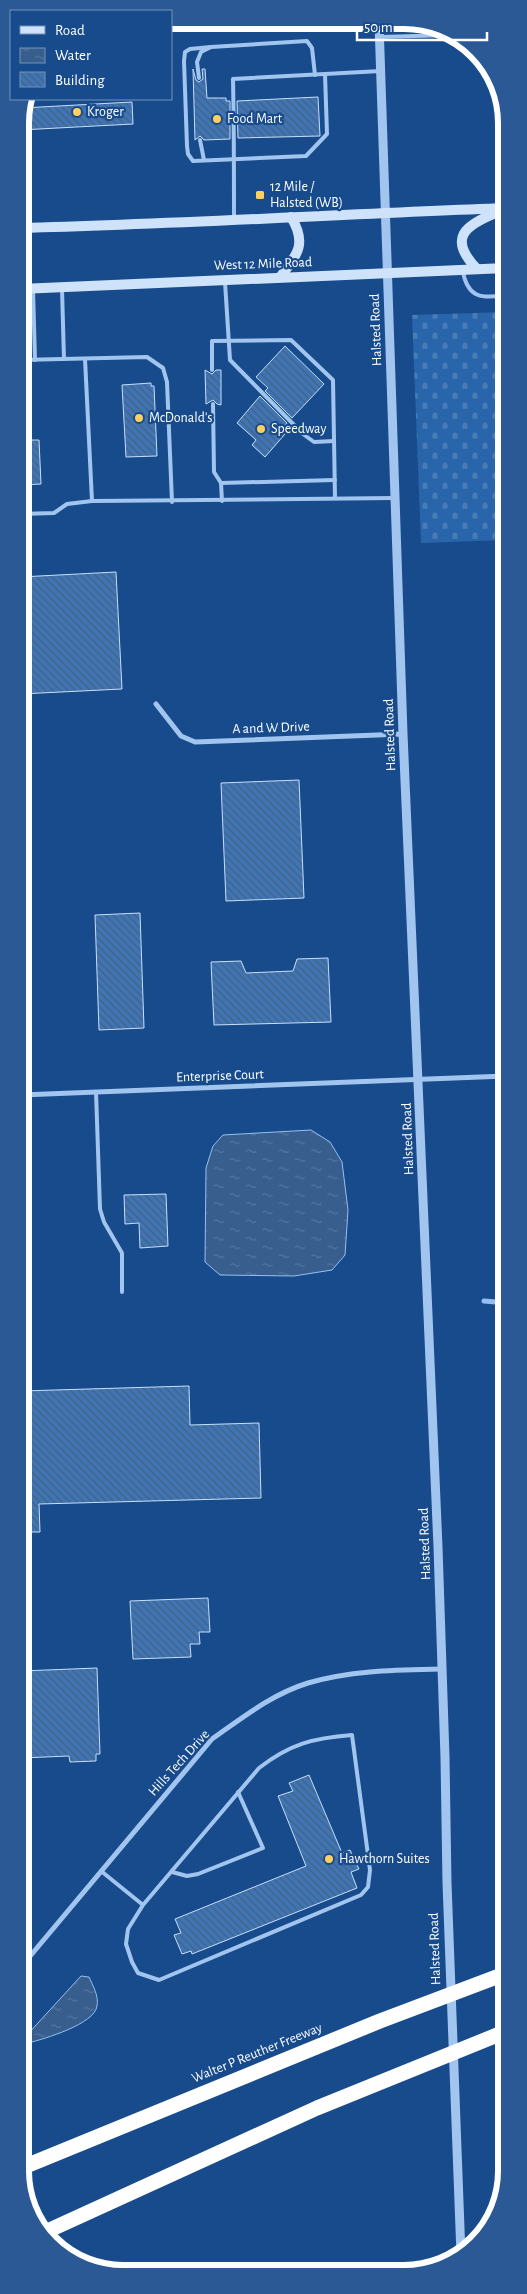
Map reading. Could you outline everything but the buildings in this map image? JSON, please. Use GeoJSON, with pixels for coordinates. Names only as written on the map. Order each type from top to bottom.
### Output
{"type":"FeatureCollection","features":[{"type":"Feature","properties":{"kind":"highway","name":"Walter P Reuther Freeway"},"geometry":{"type":"LineString","coordinates":[[29,2165],[362,2028],[498,1976]]}},
{"type":"Feature","properties":{"kind":"highway"},"geometry":{"type":"LineString","coordinates":[[50,2230],[316,2108],[498,2036]]}},
{"type":"Feature","properties":{"kind":"main road"},"geometry":{"type":"LineString","coordinates":[[29,228],[162,225],[291,216],[498,208]]}},
{"type":"Feature","properties":{"kind":"main road"},"geometry":{"type":"LineString","coordinates":[[477,269],[464,256],[461,240],[466,229],[477,220],[498,211]]}},
{"type":"Feature","properties":{"kind":"main road"},"geometry":{"type":"LineString","coordinates":[[281,276],[292,262],[300,243],[298,228],[291,216]]}},
{"type":"Feature","properties":{"kind":"main road","name":"West 12 Mile Road"},"geometry":{"type":"LineString","coordinates":[[29,289],[281,276],[388,274],[498,268]]}},
{"type":"Feature","properties":{"kind":"street","name":"Halsted Road"},"geometry":{"type":"LineString","coordinates":[[379,29],[404,734],[420,1080],[443,1669],[446,1883],[461,2247]]}},
{"type":"Feature","properties":{"kind":"street","name":"A and W Drive"},"geometry":{"type":"LineString","coordinates":[[156,704],[181,736],[195,742],[404,734]]}},
{"type":"Feature","properties":{"kind":"street","name":"Enterprise Court"},"geometry":{"type":"LineString","coordinates":[[29,1095],[498,1076]]}},
{"type":"Feature","properties":{"kind":"street","name":"Hills Tech Drive"},"geometry":{"type":"LineString","coordinates":[[29,1957],[212,1739],[267,1702],[307,1684],[351,1674],[443,1669]]}},
{"type":"Feature","properties":{"kind":"lane"},"geometry":{"type":"LineString","coordinates":[[380,37],[438,35]]}},
{"type":"Feature","properties":{"kind":"lane"},"geometry":{"type":"LineString","coordinates":[[315,75],[312,48],[307,41],[210,47],[190,49],[185,52],[188,154],[193,161],[306,156],[327,134],[325,74]]}},
{"type":"Feature","properties":{"kind":"lane"},"geometry":{"type":"LineString","coordinates":[[198,78],[198,62],[201,52],[210,47]]}},
{"type":"Feature","properties":{"kind":"lane"},"geometry":{"type":"LineString","coordinates":[[234,220],[233,172],[236,159],[233,79],[381,71]]}},
{"type":"Feature","properties":{"kind":"lane"},"geometry":{"type":"LineString","coordinates":[[200,140],[204,160]]}},
{"type":"Feature","properties":{"kind":"lane"},"geometry":{"type":"LineString","coordinates":[[463,270],[466,286],[471,293],[482,296],[498,295]]}},
{"type":"Feature","properties":{"kind":"lane"},"geometry":{"type":"LineString","coordinates":[[225,280],[230,360],[303,434],[314,442],[334,440]]}},
{"type":"Feature","properties":{"kind":"lane"},"geometry":{"type":"LineString","coordinates":[[62,287],[64,360]]}},
{"type":"Feature","properties":{"kind":"lane"},"geometry":{"type":"LineString","coordinates":[[33,289],[35,360]]}},
{"type":"Feature","properties":{"kind":"lane"},"geometry":{"type":"LineString","coordinates":[[212,370],[212,341],[291,340],[333,380],[335,498]]}},
{"type":"Feature","properties":{"kind":"lane"},"geometry":{"type":"LineString","coordinates":[[29,360],[147,357],[163,368],[167,382],[172,502]]}},
{"type":"Feature","properties":{"kind":"lane"},"geometry":{"type":"LineString","coordinates":[[85,359],[92,501]]}},
{"type":"Feature","properties":{"kind":"lane"},"geometry":{"type":"LineString","coordinates":[[213,404],[214,472],[221,483],[222,501]]}},
{"type":"Feature","properties":{"kind":"lane"},"geometry":{"type":"LineString","coordinates":[[221,483],[335,480]]}},
{"type":"Feature","properties":{"kind":"lane"},"geometry":{"type":"LineString","coordinates":[[29,514],[54,513],[67,504],[92,501],[172,502],[395,498]]}},
{"type":"Feature","properties":{"kind":"lane"},"geometry":{"type":"LineString","coordinates":[[96,1092],[100,1209],[104,1222],[122,1253],[122,1292]]}},
{"type":"Feature","properties":{"kind":"lane"},"geometry":{"type":"LineString","coordinates":[[352,1735],[370,1870],[368,1887],[361,1895],[159,1980],[138,1973],[126,1944],[128,1930],[144,1905],[172,1872],[259,1768],[278,1754],[303,1742],[352,1735]]}},
{"type":"Feature","properties":{"kind":"lane"},"geometry":{"type":"LineString","coordinates":[[172,1872],[187,1876],[198,1874],[263,1848],[238,1792]]}},
{"type":"Feature","properties":{"kind":"lane"},"geometry":{"type":"LineString","coordinates":[[101,1871],[144,1905]]}},
{"type":"Feature","properties":{"kind":"green space"},"geometry":{"type":"Polygon","coordinates":[[[498,312],[498,540],[421,543],[412,315],[498,312]]]}},
{"type":"Feature","properties":{"kind":"water"},"geometry":{"type":"Polygon","coordinates":[[[311,1130],[330,1142],[342,1162],[348,1210],[345,1255],[332,1270],[294,1276],[220,1275],[205,1262],[206,1168],[213,1146],[223,1135],[311,1130]]]}},
{"type":"Feature","properties":{"kind":"water"},"geometry":{"type":"Polygon","coordinates":[[[81,1976],[89,1977],[95,1991],[97,2006],[94,2013],[88,2019],[68,2030],[29,2043],[29,2033],[81,1976]]]}},
{"type":"Feature","properties":{"kind":"waterway"},"geometry":{"type":"LineString","coordinates":[[484,1301],[498,1302]]}},
{"type":"Feature","properties":{"kind":"place","name":"Kroger"},"geometry":{"type":"Point","coordinates":[77,112]}},
{"type":"Feature","properties":{"kind":"place","name":"Food Mart"},"geometry":{"type":"Point","coordinates":[217,119]}},
{"type":"Feature","properties":{"kind":"place","name":"12 Mile / Halsted (WB)"},"geometry":{"type":"Point","coordinates":[260,195]}},
{"type":"Feature","properties":{"kind":"place","name":"McDonald's"},"geometry":{"type":"Point","coordinates":[139,418]}},
{"type":"Feature","properties":{"kind":"place","name":"Speedway"},"geometry":{"type":"Point","coordinates":[261,429]}},
{"type":"Feature","properties":{"kind":"place","name":"Hawthorn Suites"},"geometry":{"type":"Point","coordinates":[329,1859]}}]}
